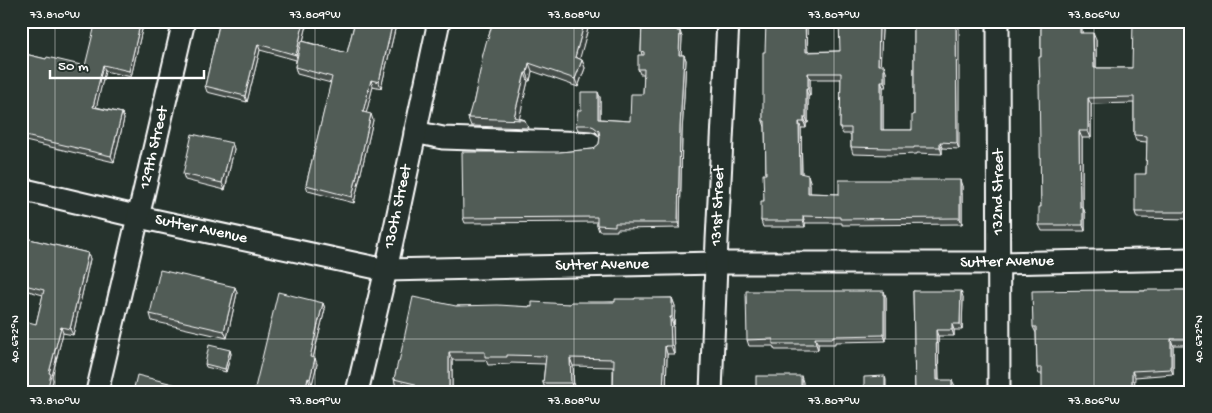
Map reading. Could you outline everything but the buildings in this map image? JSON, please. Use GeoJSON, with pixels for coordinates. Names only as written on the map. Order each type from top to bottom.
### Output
{"type":"FeatureCollection","features":[{"type":"Feature","properties":{"kind":"street","name":"129th Street"},"geometry":{"type":"LineString","coordinates":[[98,392],[184,21]]}},
{"type":"Feature","properties":{"kind":"street","name":"130th Street"},"geometry":{"type":"LineString","coordinates":[[357,392],[386,270],[439,21]]}},
{"type":"Feature","properties":{"kind":"street","name":"131st Street"},"geometry":{"type":"LineString","coordinates":[[711,392],[716,240],[728,21]]}},
{"type":"Feature","properties":{"kind":"street","name":"132nd Street"},"geometry":{"type":"LineString","coordinates":[[998,21],[999,392]]}},
{"type":"Feature","properties":{"kind":"street"},"geometry":{"type":"LineString","coordinates":[[416,132],[443,138],[590,143]]}},
{"type":"Feature","properties":{"kind":"street","name":"Sutter Avenue"},"geometry":{"type":"LineString","coordinates":[[21,189],[139,217],[386,270],[716,264],[999,264],[1191,259]]}}]}
